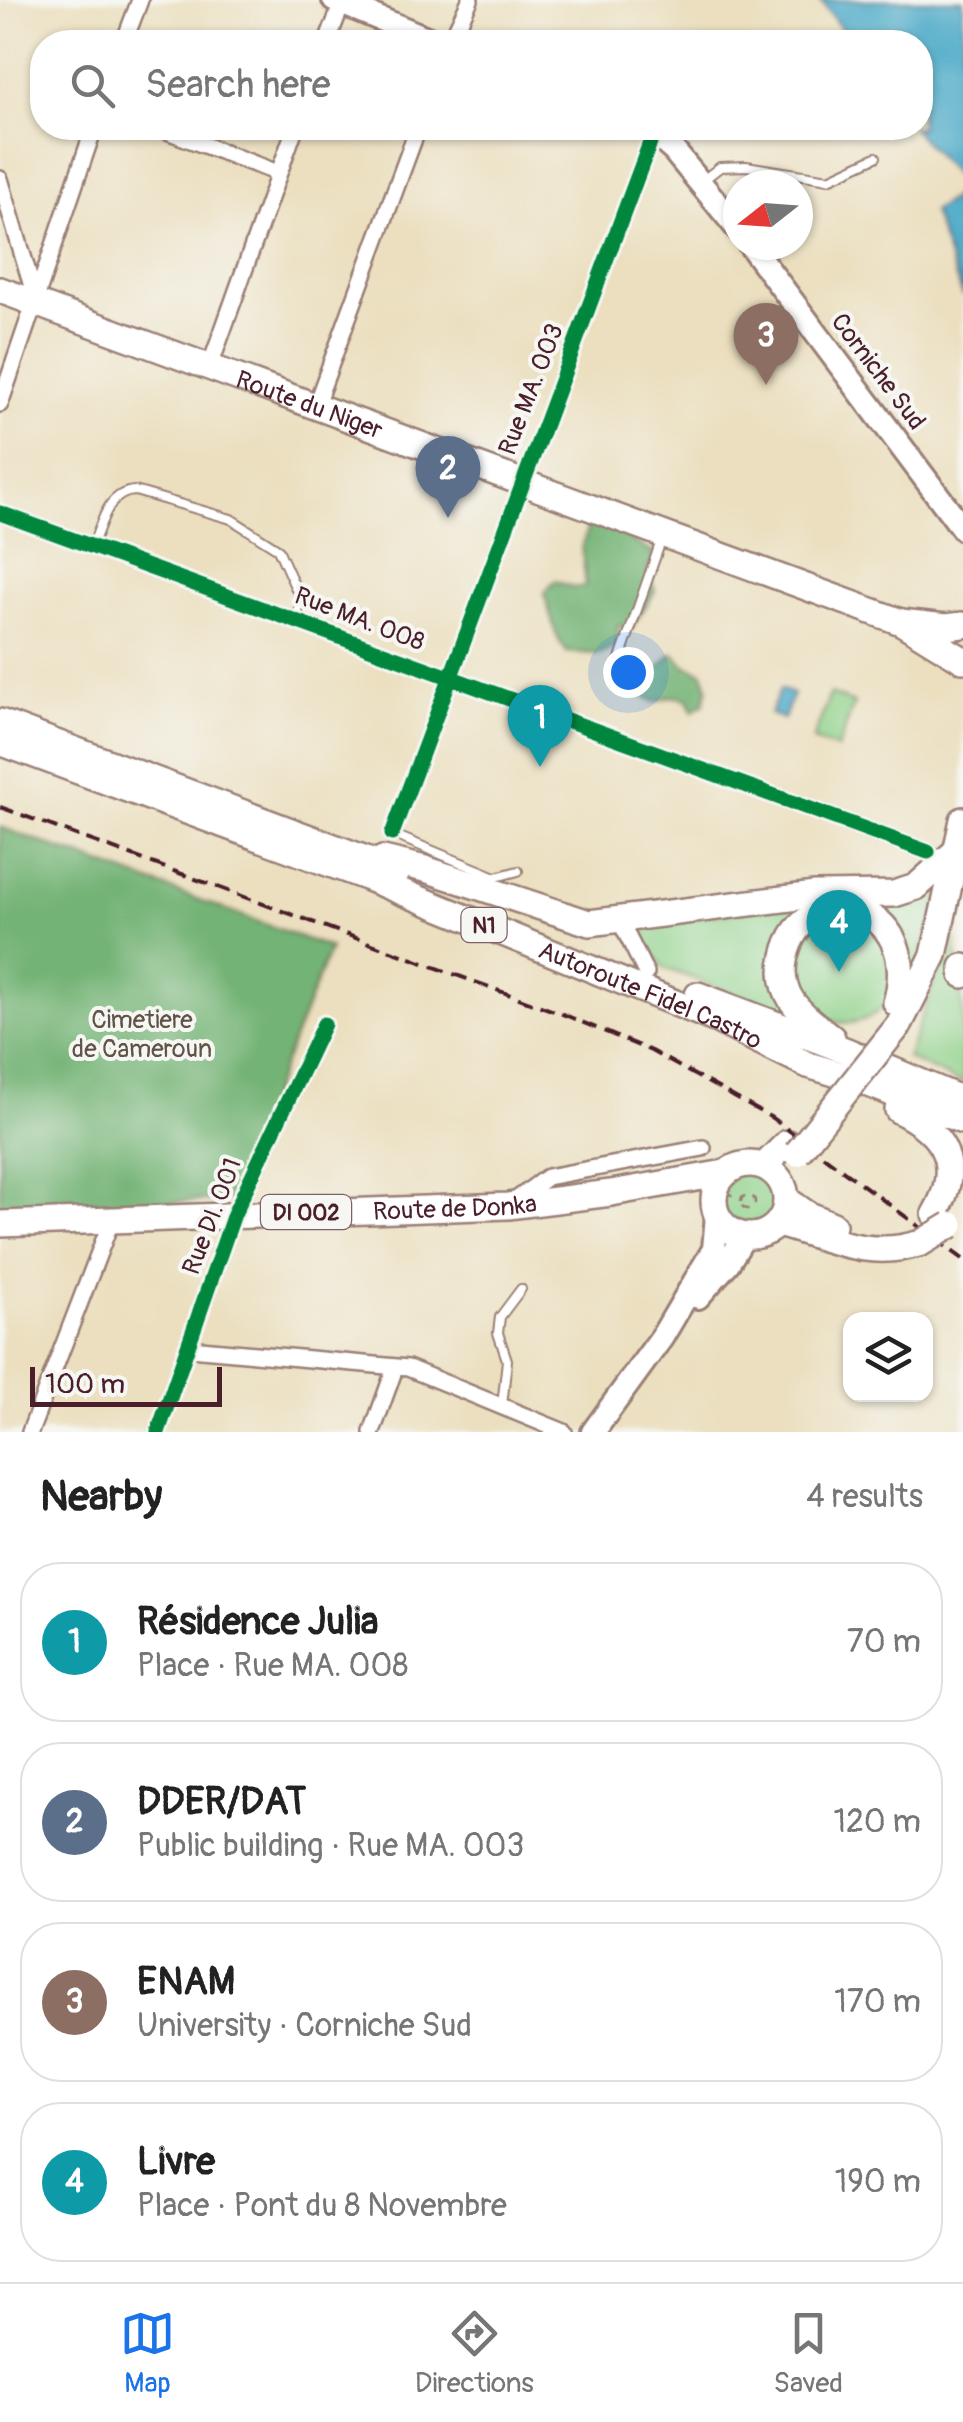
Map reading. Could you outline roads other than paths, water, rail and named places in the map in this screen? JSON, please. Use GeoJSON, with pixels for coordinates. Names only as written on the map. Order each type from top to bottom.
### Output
{"type":"FeatureCollection","features":[{"type":"Feature","properties":{"kind":"main road"},"geometry":{"type":"LineString","coordinates":[[338,2],[378,9],[415,30]]}},
{"type":"Feature","properties":{"kind":"main road"},"geometry":{"type":"LineString","coordinates":[[661,140],[723,209]]}},
{"type":"Feature","properties":{"kind":"main road","name":"Corniche Sud"},"geometry":{"type":"LineString","coordinates":[[761,260],[963,529]]}},
{"type":"Feature","properties":{"kind":"main road","name":"Route du Niger"},"geometry":{"type":"LineString","coordinates":[[0,290],[901,622],[963,660]]}},
{"type":"Feature","properties":{"kind":"main road","name":"Route du Niger"},"geometry":{"type":"LineString","coordinates":[[901,622],[963,625]]}},
{"type":"Feature","properties":{"kind":"main road","name":"Autoroute Fidel Castro"},"geometry":{"type":"LineString","coordinates":[[0,722],[336,848],[963,1100]]}},
{"type":"Feature","properties":{"kind":"main road","name":"Autoroute Fidel Castro"},"geometry":{"type":"LineString","coordinates":[[0,742],[368,878],[717,1020],[808,1065],[864,1082],[963,1121]]}},
{"type":"Feature","properties":{"kind":"main road"},"geometry":{"type":"LineString","coordinates":[[718,1193],[723,1226],[744,1236],[763,1235],[792,1148],[926,975],[937,946],[963,820]]}},
{"type":"Feature","properties":{"kind":"main road"},"geometry":{"type":"LineString","coordinates":[[336,848],[425,869],[589,923],[815,896],[894,894],[916,887],[956,851]]}},
{"type":"Feature","properties":{"kind":"main road"},"geometry":{"type":"LineString","coordinates":[[847,1051],[801,1012],[786,988],[783,963],[788,942],[798,927],[816,914],[836,909],[858,909],[875,917],[897,943],[902,962],[902,983],[894,1015]]}},
{"type":"Feature","properties":{"kind":"main road"},"geometry":{"type":"LineString","coordinates":[[963,967],[963,975]]}},
{"type":"Feature","properties":{"kind":"main road"},"geometry":{"type":"LineString","coordinates":[[593,1432],[662,1337],[714,1250],[718,1193],[737,1166],[751,1163],[777,1192],[866,1250],[889,1251],[950,1219],[950,1166],[938,1137],[923,1123],[808,1065]]}},
{"type":"Feature","properties":{"kind":"main road","name":"Route de Donka"},"geometry":{"type":"LineString","coordinates":[[0,1224],[508,1206],[610,1193],[718,1193]]}},
{"type":"Feature","properties":{"kind":"main road"},"geometry":{"type":"LineString","coordinates":[[662,1337],[728,1263],[744,1236]]}},
{"type":"Feature","properties":{"kind":"street"},"geometry":{"type":"LineString","coordinates":[[129,30],[140,0]]}},
{"type":"Feature","properties":{"kind":"street"},"geometry":{"type":"LineString","coordinates":[[456,30],[470,0]]}},
{"type":"Feature","properties":{"kind":"street"},"geometry":{"type":"LineString","coordinates":[[330,30],[338,2]]}},
{"type":"Feature","properties":{"kind":"street"},"geometry":{"type":"LineString","coordinates":[[0,404],[90,140]]}},
{"type":"Feature","properties":{"kind":"street"},"geometry":{"type":"LineString","coordinates":[[191,140],[278,173]]}},
{"type":"Feature","properties":{"kind":"street"},"geometry":{"type":"LineString","coordinates":[[209,369],[290,140]]}},
{"type":"Feature","properties":{"kind":"street"},"geometry":{"type":"LineString","coordinates":[[315,407],[414,140]]}},
{"type":"Feature","properties":{"kind":"street","name":"Rue MA. 003"},"geometry":{"type":"LineString","coordinates":[[392,834],[452,680],[647,140]]}},
{"type":"Feature","properties":{"kind":"street"},"geometry":{"type":"LineString","coordinates":[[0,179],[37,303]]}},
{"type":"Feature","properties":{"kind":"street","name":"Rue MA. 008"},"geometry":{"type":"LineString","coordinates":[[0,513],[928,852]]}},
{"type":"Feature","properties":{"kind":"street"},"geometry":{"type":"LineString","coordinates":[[620,921],[646,973]]}},
{"type":"Feature","properties":{"kind":"street","name":"Rue DI. 001"},"geometry":{"type":"LineString","coordinates":[[158,1432],[234,1214],[324,1024]]}},
{"type":"Feature","properties":{"kind":"street"},"geometry":{"type":"LineString","coordinates":[[508,1206],[547,1177],[703,1148]]}},
{"type":"Feature","properties":{"kind":"street"},"geometry":{"type":"LineString","coordinates":[[30,1432],[112,1219]]}},
{"type":"Feature","properties":{"kind":"street"},"geometry":{"type":"LineString","coordinates":[[190,1348],[408,1368],[564,1432]]}},
{"type":"Feature","properties":{"kind":"street"},"geometry":{"type":"LineString","coordinates":[[372,1432],[395,1368]]}},
{"type":"Feature","properties":{"kind":"lane"},"geometry":{"type":"LineString","coordinates":[[701,182],[720,167],[746,166],[829,179],[876,157]]}},
{"type":"Feature","properties":{"kind":"lane"},"geometry":{"type":"LineString","coordinates":[[92,546],[112,499],[122,492],[231,520],[278,549],[301,600],[296,620]]}},
{"type":"Feature","properties":{"kind":"lane"},"geometry":{"type":"LineString","coordinates":[[612,679],[663,536]]}},
{"type":"Feature","properties":{"kind":"lane"},"geometry":{"type":"LineString","coordinates":[[392,834],[496,877],[518,871]]}},
{"type":"Feature","properties":{"kind":"lane"},"geometry":{"type":"LineString","coordinates":[[502,1406],[507,1360],[498,1332],[500,1316],[521,1289]]}},
{"type":"Feature","properties":{"kind":"water"},"geometry":{"type":"Polygon","coordinates":[[[820,0],[963,0],[963,184],[923,140],[933,140],[933,30],[842,30],[820,0]]]}},
{"type":"Feature","properties":{"kind":"water"},"geometry":{"type":"Polygon","coordinates":[[[963,191],[963,297],[932,212],[963,191]]]}},
{"type":"Feature","properties":{"kind":"water"},"geometry":{"type":"Polygon","coordinates":[[[780,689],[793,694],[784,719],[770,714],[780,689]]]}},
{"type":"Feature","properties":{"kind":"railway"},"geometry":{"type":"LineString","coordinates":[[0,807],[565,1015],[651,1051],[772,1118],[963,1259]]}},
{"type":"Feature","properties":{"kind":"place","name":"ENAM"},"geometry":{"type":"Point","coordinates":[766,385]}},
{"type":"Feature","properties":{"kind":"place","name":"DDER/DAT"},"geometry":{"type":"Point","coordinates":[448,518]}},
{"type":"Feature","properties":{"kind":"place","name":"Résidence Julia"},"geometry":{"type":"Point","coordinates":[540,767]}},
{"type":"Feature","properties":{"kind":"place","name":"Livre"},"geometry":{"type":"Point","coordinates":[839,972]}},
{"type":"Feature","properties":{"kind":"park label","name":"Cimetiere de Cameroun"},"geometry":{"type":"Point","coordinates":[142,1034]}}]}
